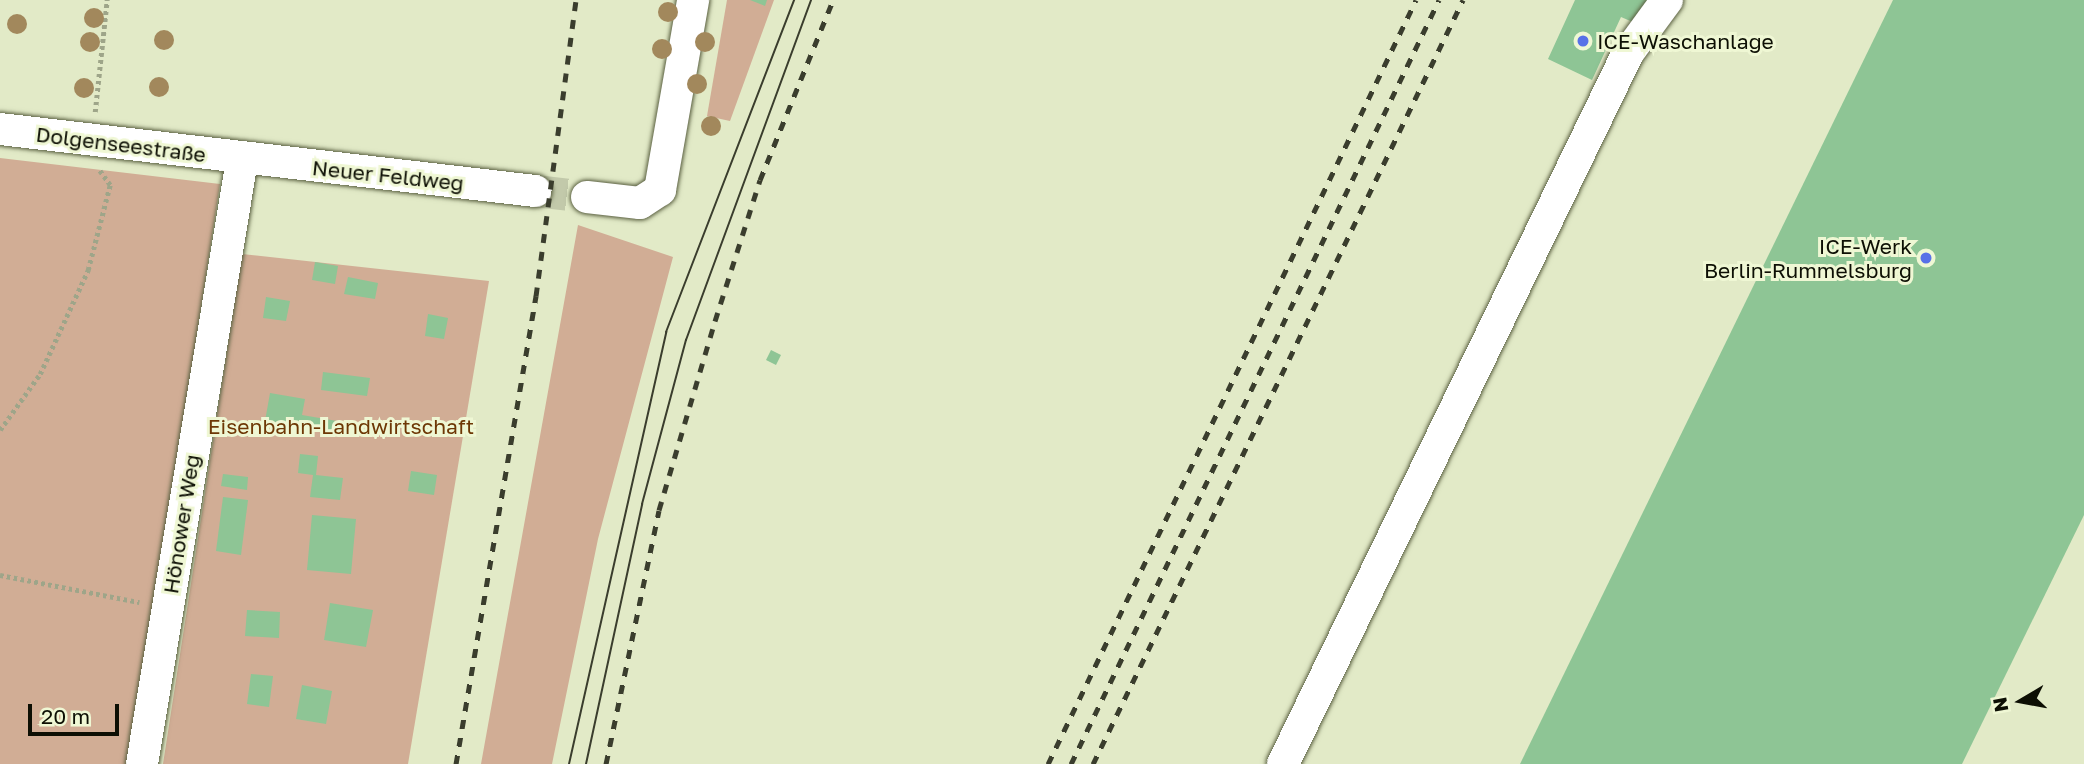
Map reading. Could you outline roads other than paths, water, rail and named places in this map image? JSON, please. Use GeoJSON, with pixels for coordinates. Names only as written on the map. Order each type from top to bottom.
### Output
{"type":"FeatureCollection","features":[{"type":"Feature","properties":{"kind":"street"},"geometry":{"type":"LineString","coordinates":[[587,197],[640,203],[660,190],[693,0]]}},
{"type":"Feature","properties":{"kind":"street"},"geometry":{"type":"LineString","coordinates":[[1283,764],[1628,53],[1667,0]]}},
{"type":"Feature","properties":{"kind":"street","name":"Dolgenseestraße"},"geometry":{"type":"LineString","coordinates":[[0,129],[242,160]]}},
{"type":"Feature","properties":{"kind":"street","name":"Neuer Feldweg"},"geometry":{"type":"LineString","coordinates":[[242,160],[535,191]]}},
{"type":"Feature","properties":{"kind":"street","name":"Hönower Weg"},"geometry":{"type":"LineString","coordinates":[[142,764],[242,160]]}},
{"type":"Feature","properties":{"kind":"tunnel"},"geometry":{"type":"LineString","coordinates":[[535,191],[587,197]]}},
{"type":"Feature","properties":{"kind":"tram line"},"geometry":{"type":"LineString","coordinates":[[569,764],[666,332],[794,0]]}},
{"type":"Feature","properties":{"kind":"tram line"},"geometry":{"type":"LineString","coordinates":[[586,764],[642,504],[686,340],[811,0]]}},
{"type":"Feature","properties":{"kind":"railway"},"geometry":{"type":"LineString","coordinates":[[456,764],[536,296],[576,0]]}},
{"type":"Feature","properties":{"kind":"railway"},"geometry":{"type":"LineString","coordinates":[[606,764],[659,510],[715,321],[760,180],[833,0]]}},
{"type":"Feature","properties":{"kind":"railway"},"geometry":{"type":"LineString","coordinates":[[1048,764],[1416,0]]}},
{"type":"Feature","properties":{"kind":"railway"},"geometry":{"type":"LineString","coordinates":[[1071,764],[1439,0]]}},
{"type":"Feature","properties":{"kind":"railway"},"geometry":{"type":"LineString","coordinates":[[1093,764],[1463,0]]}},
{"type":"Feature","properties":{"kind":"place","name":"ICE-Waschanlage"},"geometry":{"type":"Point","coordinates":[1583,41]}},
{"type":"Feature","properties":{"kind":"place","name":"ICE-Werk Berlin-Rummelsburg"},"geometry":{"type":"Point","coordinates":[1926,258]}},
{"type":"Feature","properties":{"kind":"park label","name":"Eisenbahn-Landwirtschaft"},"geometry":{"type":"Point","coordinates":[341,426]}}]}
